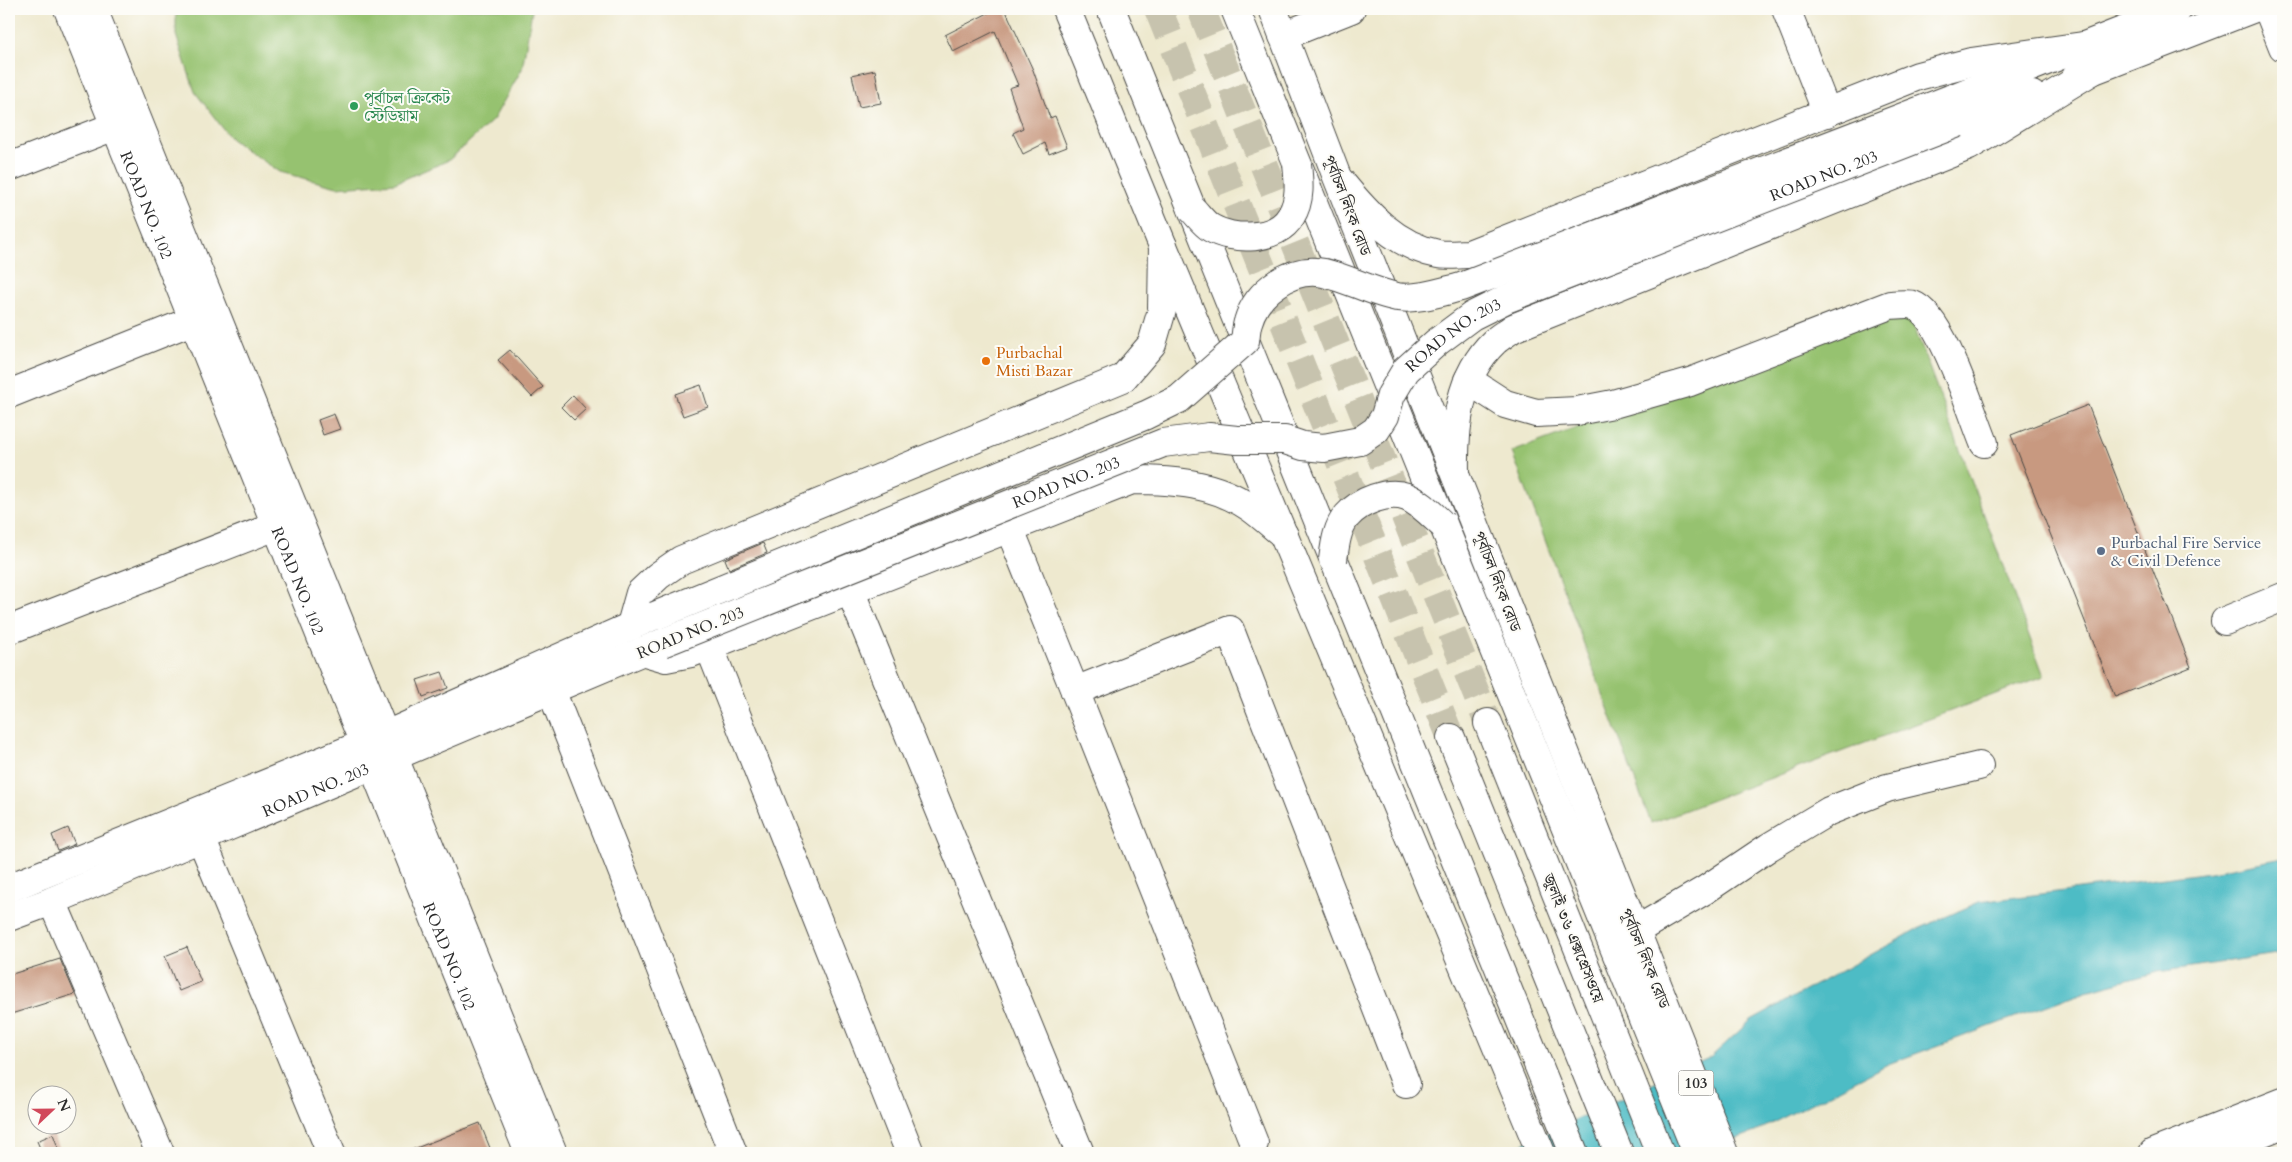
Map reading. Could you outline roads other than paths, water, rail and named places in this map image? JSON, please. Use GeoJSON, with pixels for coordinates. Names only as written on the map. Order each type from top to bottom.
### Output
{"type":"FeatureCollection","features":[{"type":"Feature","properties":{"kind":"main road","name":"ROAD NO. 102"},"geometry":{"type":"LineString","coordinates":[[68,9],[126,121]]}},
{"type":"Feature","properties":{"kind":"main road","name":"ROAD NO. 102"},"geometry":{"type":"LineString","coordinates":[[93,9],[126,121],[204,316],[379,750],[553,1153]]}},
{"type":"Feature","properties":{"kind":"main road"},"geometry":{"type":"LineString","coordinates":[[1066,9],[1541,1153]]}},
{"type":"Feature","properties":{"kind":"main road"},"geometry":{"type":"LineString","coordinates":[[1111,9],[1574,1153]]}},
{"type":"Feature","properties":{"kind":"main road"},"geometry":{"type":"LineString","coordinates":[[1235,9],[1697,1153]]}},
{"type":"Feature","properties":{"kind":"main road","name":"পূর্বাচল লিংক রোড"},"geometry":{"type":"LineString","coordinates":[[1273,9],[1337,177],[1724,1153]]}},
{"type":"Feature","properties":{"kind":"main road"},"geometry":{"type":"LineString","coordinates":[[1284,36],[1351,9]]}},
{"type":"Feature","properties":{"kind":"main road"},"geometry":{"type":"LineString","coordinates":[[1786,9],[1827,113]]}},
{"type":"Feature","properties":{"kind":"main road","name":"ROAD NO. 203"},"geometry":{"type":"LineString","coordinates":[[1337,177],[1363,209],[1387,231],[1411,245],[1439,255],[1469,254],[1918,76],[1985,97],[2088,59],[2178,9]]}},
{"type":"Feature","properties":{"kind":"main road","name":"ROAD NO. 203"},"geometry":{"type":"LineString","coordinates":[[379,750],[551,690],[652,647],[1163,443],[1210,437],[1237,440],[1285,440],[1303,446],[1324,448],[1360,441],[1376,430],[1385,416],[1391,395],[1406,370],[1437,342],[1472,316],[1506,299],[1985,97],[2088,59],[2252,9]]}},
{"type":"Feature","properties":{"kind":"main road"},"geometry":{"type":"LineString","coordinates":[[2268,9],[2283,47]]}},
{"type":"Feature","properties":{"kind":"main road","name":"ROAD NO. 203"},"geometry":{"type":"LineString","coordinates":[[1455,472],[1454,438],[1468,380],[1481,357],[1494,341],[1513,328],[1969,146],[1985,97]]}},
{"type":"Feature","properties":{"kind":"main road","name":"ROAD NO. 203"},"geometry":{"type":"LineString","coordinates":[[9,917],[52,901],[201,838],[643,621],[1146,415],[1178,399],[1245,341],[1247,323],[1253,310],[1267,291],[1286,279],[1302,273],[1324,273],[1399,297],[1418,296],[1461,288],[1954,111]]}},
{"type":"Feature","properties":{"kind":"main road"},"geometry":{"type":"LineString","coordinates":[[9,167],[126,121]]}},
{"type":"Feature","properties":{"kind":"main road"},"geometry":{"type":"LineString","coordinates":[[1192,209],[1209,227],[1238,238],[1273,231],[1290,218],[1296,204],[1299,188],[1297,164]]}},
{"type":"Feature","properties":{"kind":"main road","name":"ROAD NO. 203"},"geometry":{"type":"LineString","coordinates":[[643,621],[640,593],[658,576],[681,560],[1123,378],[1152,344],[1162,310],[1163,246]]}},
{"type":"Feature","properties":{"kind":"main road"},"geometry":{"type":"LineString","coordinates":[[1468,380],[1505,404],[1536,414],[1577,411],[1613,404],[1690,382],[1890,305],[1913,305],[1928,315],[1942,337],[1984,443]]}},
{"type":"Feature","properties":{"kind":"main road"},"geometry":{"type":"LineString","coordinates":[[9,394],[204,316]]}},
{"type":"Feature","properties":{"kind":"main road","name":"ROAD NO. 203"},"geometry":{"type":"LineString","coordinates":[[652,647],[666,658],[691,653],[1132,480],[1172,480],[1224,493],[1251,508],[1284,535]]}},
{"type":"Feature","properties":{"kind":"main road"},"geometry":{"type":"LineString","coordinates":[[1334,560],[1337,536],[1347,516],[1367,501],[1384,495],[1405,497],[1420,505],[1444,525]]}},
{"type":"Feature","properties":{"kind":"main road"},"geometry":{"type":"LineString","coordinates":[[9,630],[287,521]]}},
{"type":"Feature","properties":{"kind":"main road"},"geometry":{"type":"LineString","coordinates":[[1009,527],[1254,1143]]}},
{"type":"Feature","properties":{"kind":"main road"},"geometry":{"type":"LineString","coordinates":[[850,590],[1080,1153]]}},
{"type":"Feature","properties":{"kind":"main road"},"geometry":{"type":"LineString","coordinates":[[2225,621],[2283,597]]}},
{"type":"Feature","properties":{"kind":"main road"},"geometry":{"type":"LineString","coordinates":[[1075,691],[1230,630],[1406,1084]]}},
{"type":"Feature","properties":{"kind":"main road"},"geometry":{"type":"LineString","coordinates":[[709,646],[910,1153]]}},
{"type":"Feature","properties":{"kind":"main road"},"geometry":{"type":"LineString","coordinates":[[551,690],[733,1153]]}},
{"type":"Feature","properties":{"kind":"main road","name":"জুলাই ৩৬ এক্সপ্রেসওয়ে"},"geometry":{"type":"LineString","coordinates":[[1488,722],[1660,1153]]}},
{"type":"Feature","properties":{"kind":"main road"},"geometry":{"type":"LineString","coordinates":[[1451,738],[1619,1153]]}},
{"type":"Feature","properties":{"kind":"main road","name":"ROAD NO. 102"},"geometry":{"type":"LineString","coordinates":[[379,750],[529,1153]]}},
{"type":"Feature","properties":{"kind":"main road"},"geometry":{"type":"LineString","coordinates":[[9,888],[379,750]]}},
{"type":"Feature","properties":{"kind":"main road"},"geometry":{"type":"LineString","coordinates":[[1635,930],[1705,890],[1769,847],[1829,812],[1888,788],[1980,766]]}},
{"type":"Feature","properties":{"kind":"main road"},"geometry":{"type":"LineString","coordinates":[[201,838],[331,1153]]}},
{"type":"Feature","properties":{"kind":"main road"},"geometry":{"type":"LineString","coordinates":[[52,901],[160,1153]]}},
{"type":"Feature","properties":{"kind":"main road"},"geometry":{"type":"LineString","coordinates":[[2153,1153],[2283,1102]]}},
{"type":"Feature","properties":{"kind":"main road"},"geometry":{"type":"LineString","coordinates":[[2211,1153],[2283,1124]]}},
{"type":"Feature","properties":{"kind":"water"},"geometry":{"type":"Polygon","coordinates":[[[2283,858],[2283,953],[2158,972],[2086,991],[1888,1064],[1755,1132],[1696,1153],[1503,1153],[1711,1057],[1751,1020],[1918,929],[1979,902],[2211,872],[2283,858]]]}},
{"type":"Feature","properties":{"kind":"tunnel"},"geometry":{"type":"LineString","coordinates":[[1158,9],[1451,738]]}},
{"type":"Feature","properties":{"kind":"tunnel"},"geometry":{"type":"LineString","coordinates":[[1201,9],[1488,723]]}},
{"type":"Feature","properties":{"kind":"place","name":"পূর্বাচল ক্রিকেট স্টেডিয়াম"},"geometry":{"type":"Point","coordinates":[354,106]}},
{"type":"Feature","properties":{"kind":"place","name":"Purbachal Misti Bazar"},"geometry":{"type":"Point","coordinates":[986,361]}},
{"type":"Feature","properties":{"kind":"place","name":"Purbachal Fire Service & Civil Defence"},"geometry":{"type":"Point","coordinates":[2101,551]}}]}
